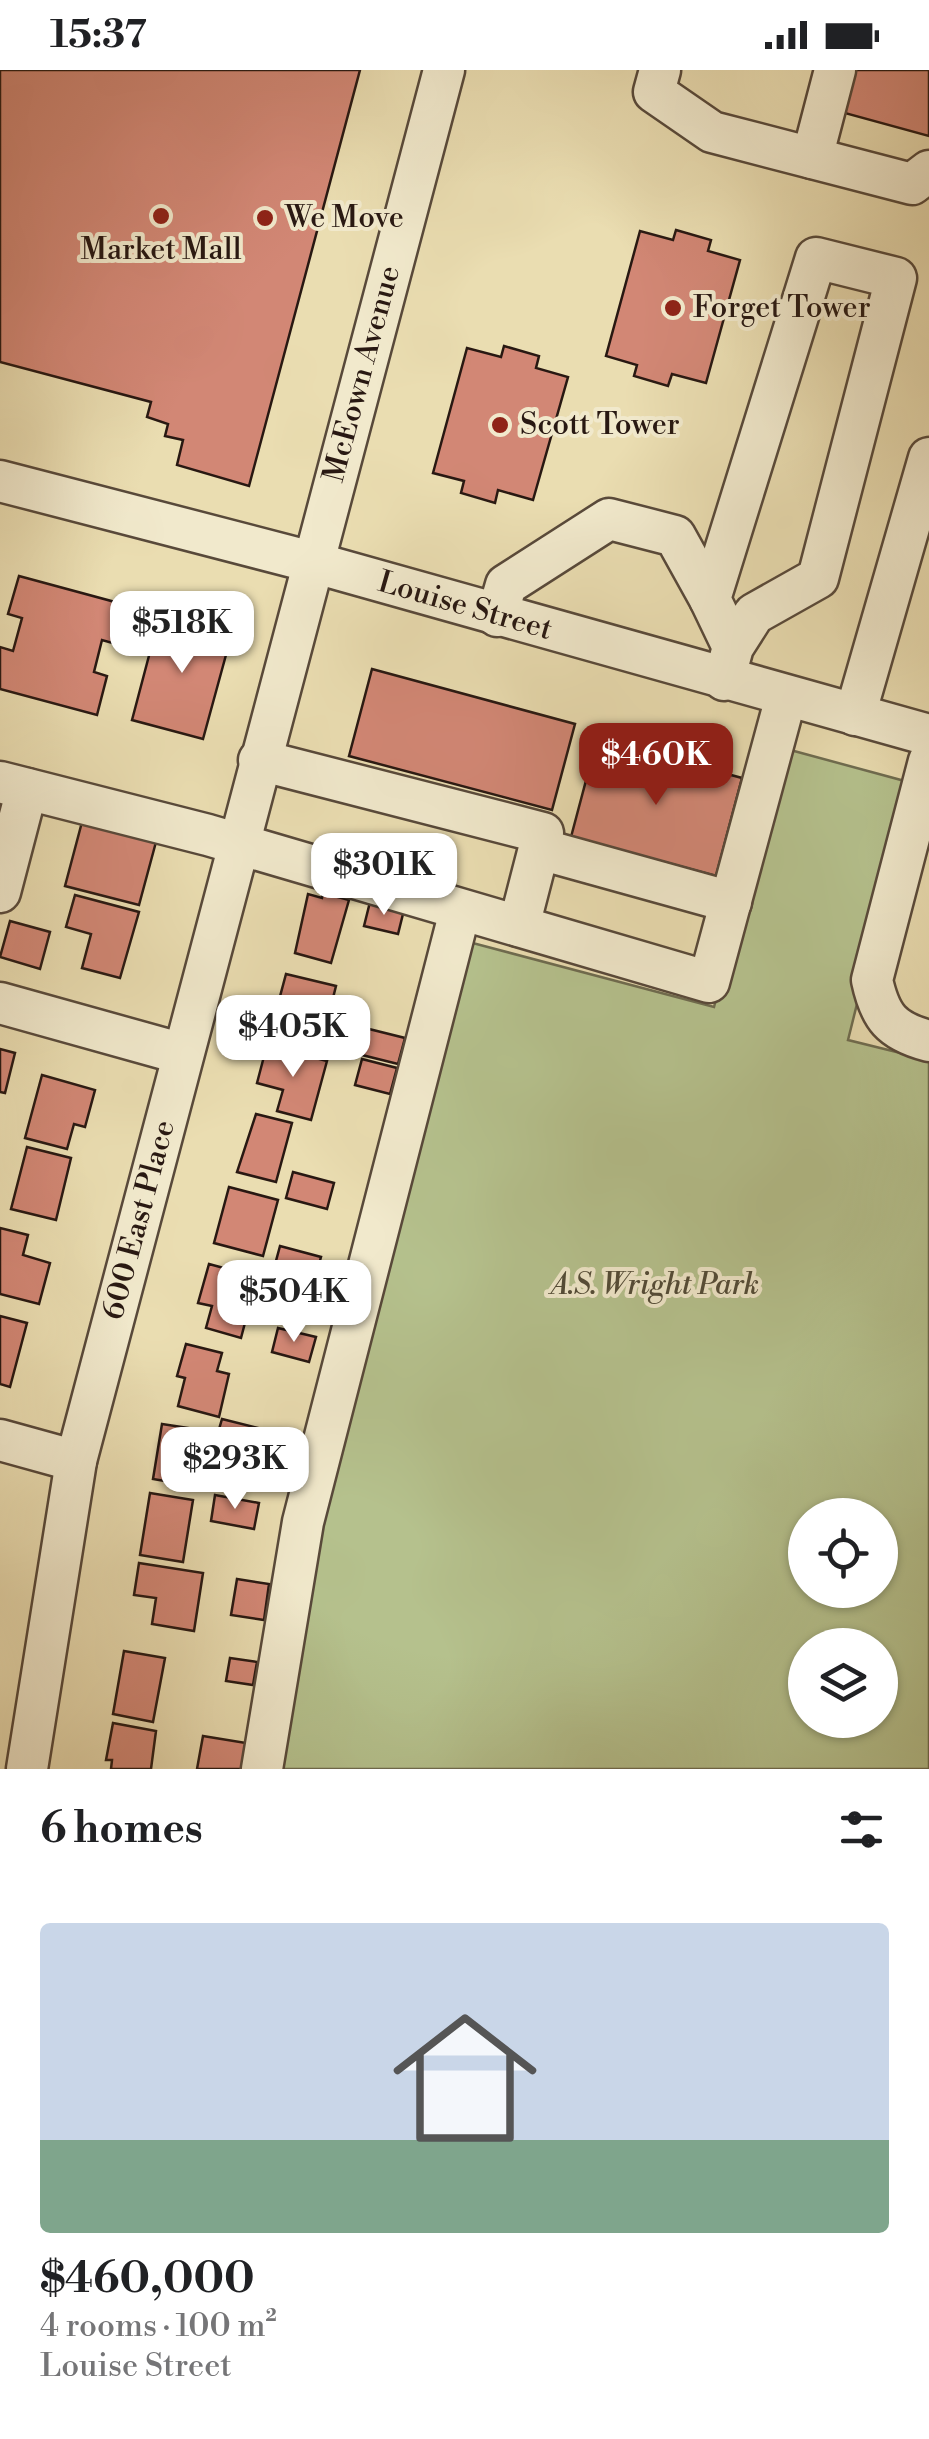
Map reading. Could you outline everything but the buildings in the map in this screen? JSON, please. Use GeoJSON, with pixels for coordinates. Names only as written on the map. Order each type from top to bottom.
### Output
{"type":"FeatureCollection","features":[{"type":"Feature","properties":{"kind":"street","name":"McEown Avenue"},"geometry":{"type":"LineString","coordinates":[[312,562],[444,70]]}},
{"type":"Feature","properties":{"kind":"street"},"geometry":{"type":"LineString","coordinates":[[660,70],[654,92],[712,132],[912,184],[929,171]]}},
{"type":"Feature","properties":{"kind":"street"},"geometry":{"type":"LineString","coordinates":[[812,158],[834,70]]}},
{"type":"Feature","properties":{"kind":"street"},"geometry":{"type":"LineString","coordinates":[[710,599],[816,258],[896,278],[818,578],[754,614],[729,663]]}},
{"type":"Feature","properties":{"kind":"street"},"geometry":{"type":"LineString","coordinates":[[855,715],[929,458]]}},
{"type":"Feature","properties":{"kind":"street","name":"Louise Street"},"geometry":{"type":"LineString","coordinates":[[0,481],[312,562],[497,616],[729,663],[786,696],[929,736]]}},
{"type":"Feature","properties":{"kind":"street"},"geometry":{"type":"LineString","coordinates":[[497,616],[506,585],[609,519],[675,536],[710,599],[729,663]]}},
{"type":"Feature","properties":{"kind":"street","name":"600 East Place"},"geometry":{"type":"LineString","coordinates":[[27,1769],[76,1461],[312,562]]}},
{"type":"Feature","properties":{"kind":"street"},"geometry":{"type":"LineString","coordinates":[[0,892],[14,785],[236,844],[709,982],[786,696]]}},
{"type":"Feature","properties":{"kind":"street"},"geometry":{"type":"LineString","coordinates":[[260,760],[543,833],[519,926]]}},
{"type":"Feature","properties":{"kind":"street"},"geometry":{"type":"LineString","coordinates":[[929,761],[872,980],[879,1012],[908,1036],[929,1041]]}},
{"type":"Feature","properties":{"kind":"street"},"geometry":{"type":"LineString","coordinates":[[558,854],[731,902]]}},
{"type":"Feature","properties":{"kind":"street"},"geometry":{"type":"LineString","coordinates":[[262,1769],[303,1522],[460,911]]}},
{"type":"Feature","properties":{"kind":"street"},"geometry":{"type":"LineString","coordinates":[[0,1003],[183,1054]]}},
{"type":"Feature","properties":{"kind":"street"},"geometry":{"type":"LineString","coordinates":[[0,1440],[76,1461]]}},
{"type":"Feature","properties":{"kind":"green space","name":"A.S. Wright Park"},"geometry":{"type":"Polygon","coordinates":[[[783,748],[912,783],[848,1040],[929,1060],[929,1769],[272,1769],[321,1495],[469,942],[714,1007],[783,748]]]}},
{"type":"Feature","properties":{"kind":"place","name":"Market Mall"},"geometry":{"type":"Point","coordinates":[161,216]}},
{"type":"Feature","properties":{"kind":"place","name":"We Move"},"geometry":{"type":"Point","coordinates":[265,218]}},
{"type":"Feature","properties":{"kind":"place","name":"Forget Tower"},"geometry":{"type":"Point","coordinates":[673,308]}},
{"type":"Feature","properties":{"kind":"place","name":"Scott Tower"},"geometry":{"type":"Point","coordinates":[500,425]}}]}
